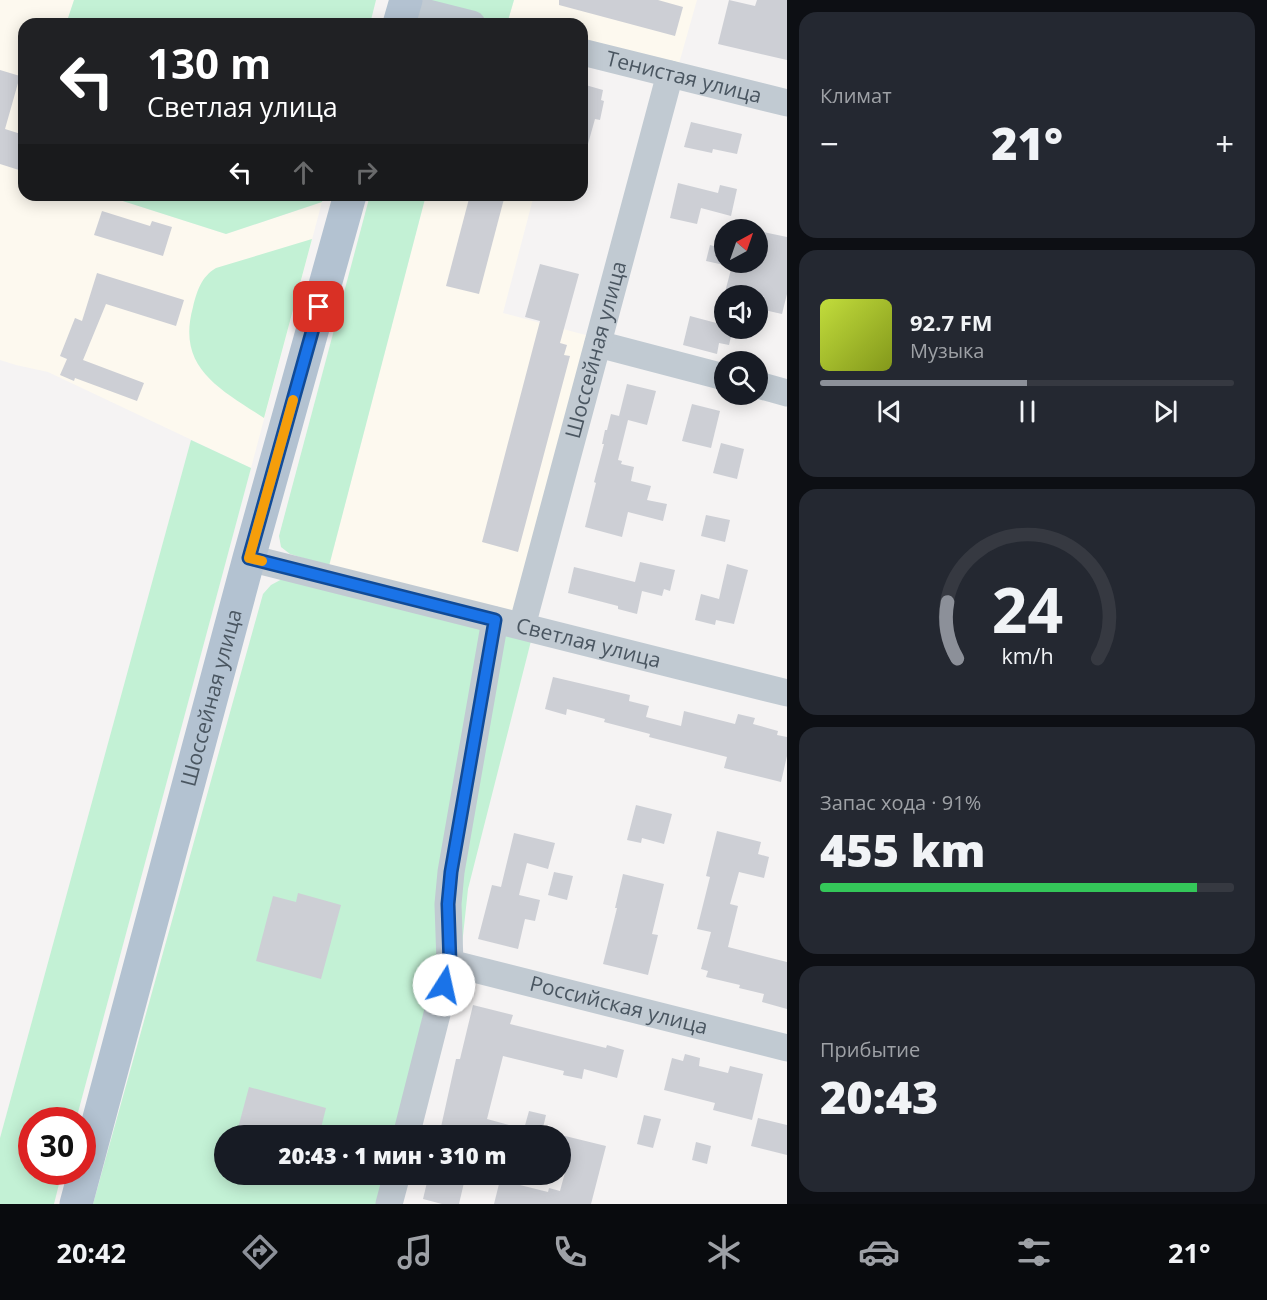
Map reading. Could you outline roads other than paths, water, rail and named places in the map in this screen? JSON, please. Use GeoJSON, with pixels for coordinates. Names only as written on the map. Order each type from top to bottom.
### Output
{"type":"FeatureCollection","features":[{"type":"Feature","properties":{"kind":"main road","name":"Шоссейная улица"},"geometry":{"type":"LineString","coordinates":[[76,1204],[249,558],[348,201]]}},
{"type":"Feature","properties":{"kind":"street"},"geometry":{"type":"LineString","coordinates":[[403,10],[442,18]]}},
{"type":"Feature","properties":{"kind":"street","name":"Тенистая улица"},"geometry":{"type":"LineString","coordinates":[[588,54],[787,103]]}},
{"type":"Feature","properties":{"kind":"street","name":"Шоссейная улица"},"geometry":{"type":"LineString","coordinates":[[522,626],[670,74]]}},
{"type":"Feature","properties":{"kind":"street"},"geometry":{"type":"LineString","coordinates":[[598,344],[714,374]]}},
{"type":"Feature","properties":{"kind":"street"},"geometry":{"type":"LineString","coordinates":[[768,388],[787,393]]}},
{"type":"Feature","properties":{"kind":"street","name":"Светлая улица"},"geometry":{"type":"LineString","coordinates":[[249,558],[787,693]]}},
{"type":"Feature","properties":{"kind":"street"},"geometry":{"type":"LineString","coordinates":[[409,1125],[450,963],[448,904],[451,872],[495,620]]}},
{"type":"Feature","properties":{"kind":"street","name":"Российская улица"},"geometry":{"type":"LineString","coordinates":[[450,963],[787,1048]]}},
{"type":"Feature","properties":{"kind":"street"},"geometry":{"type":"LineString","coordinates":[[389,1204],[394,1185]]}}]}
